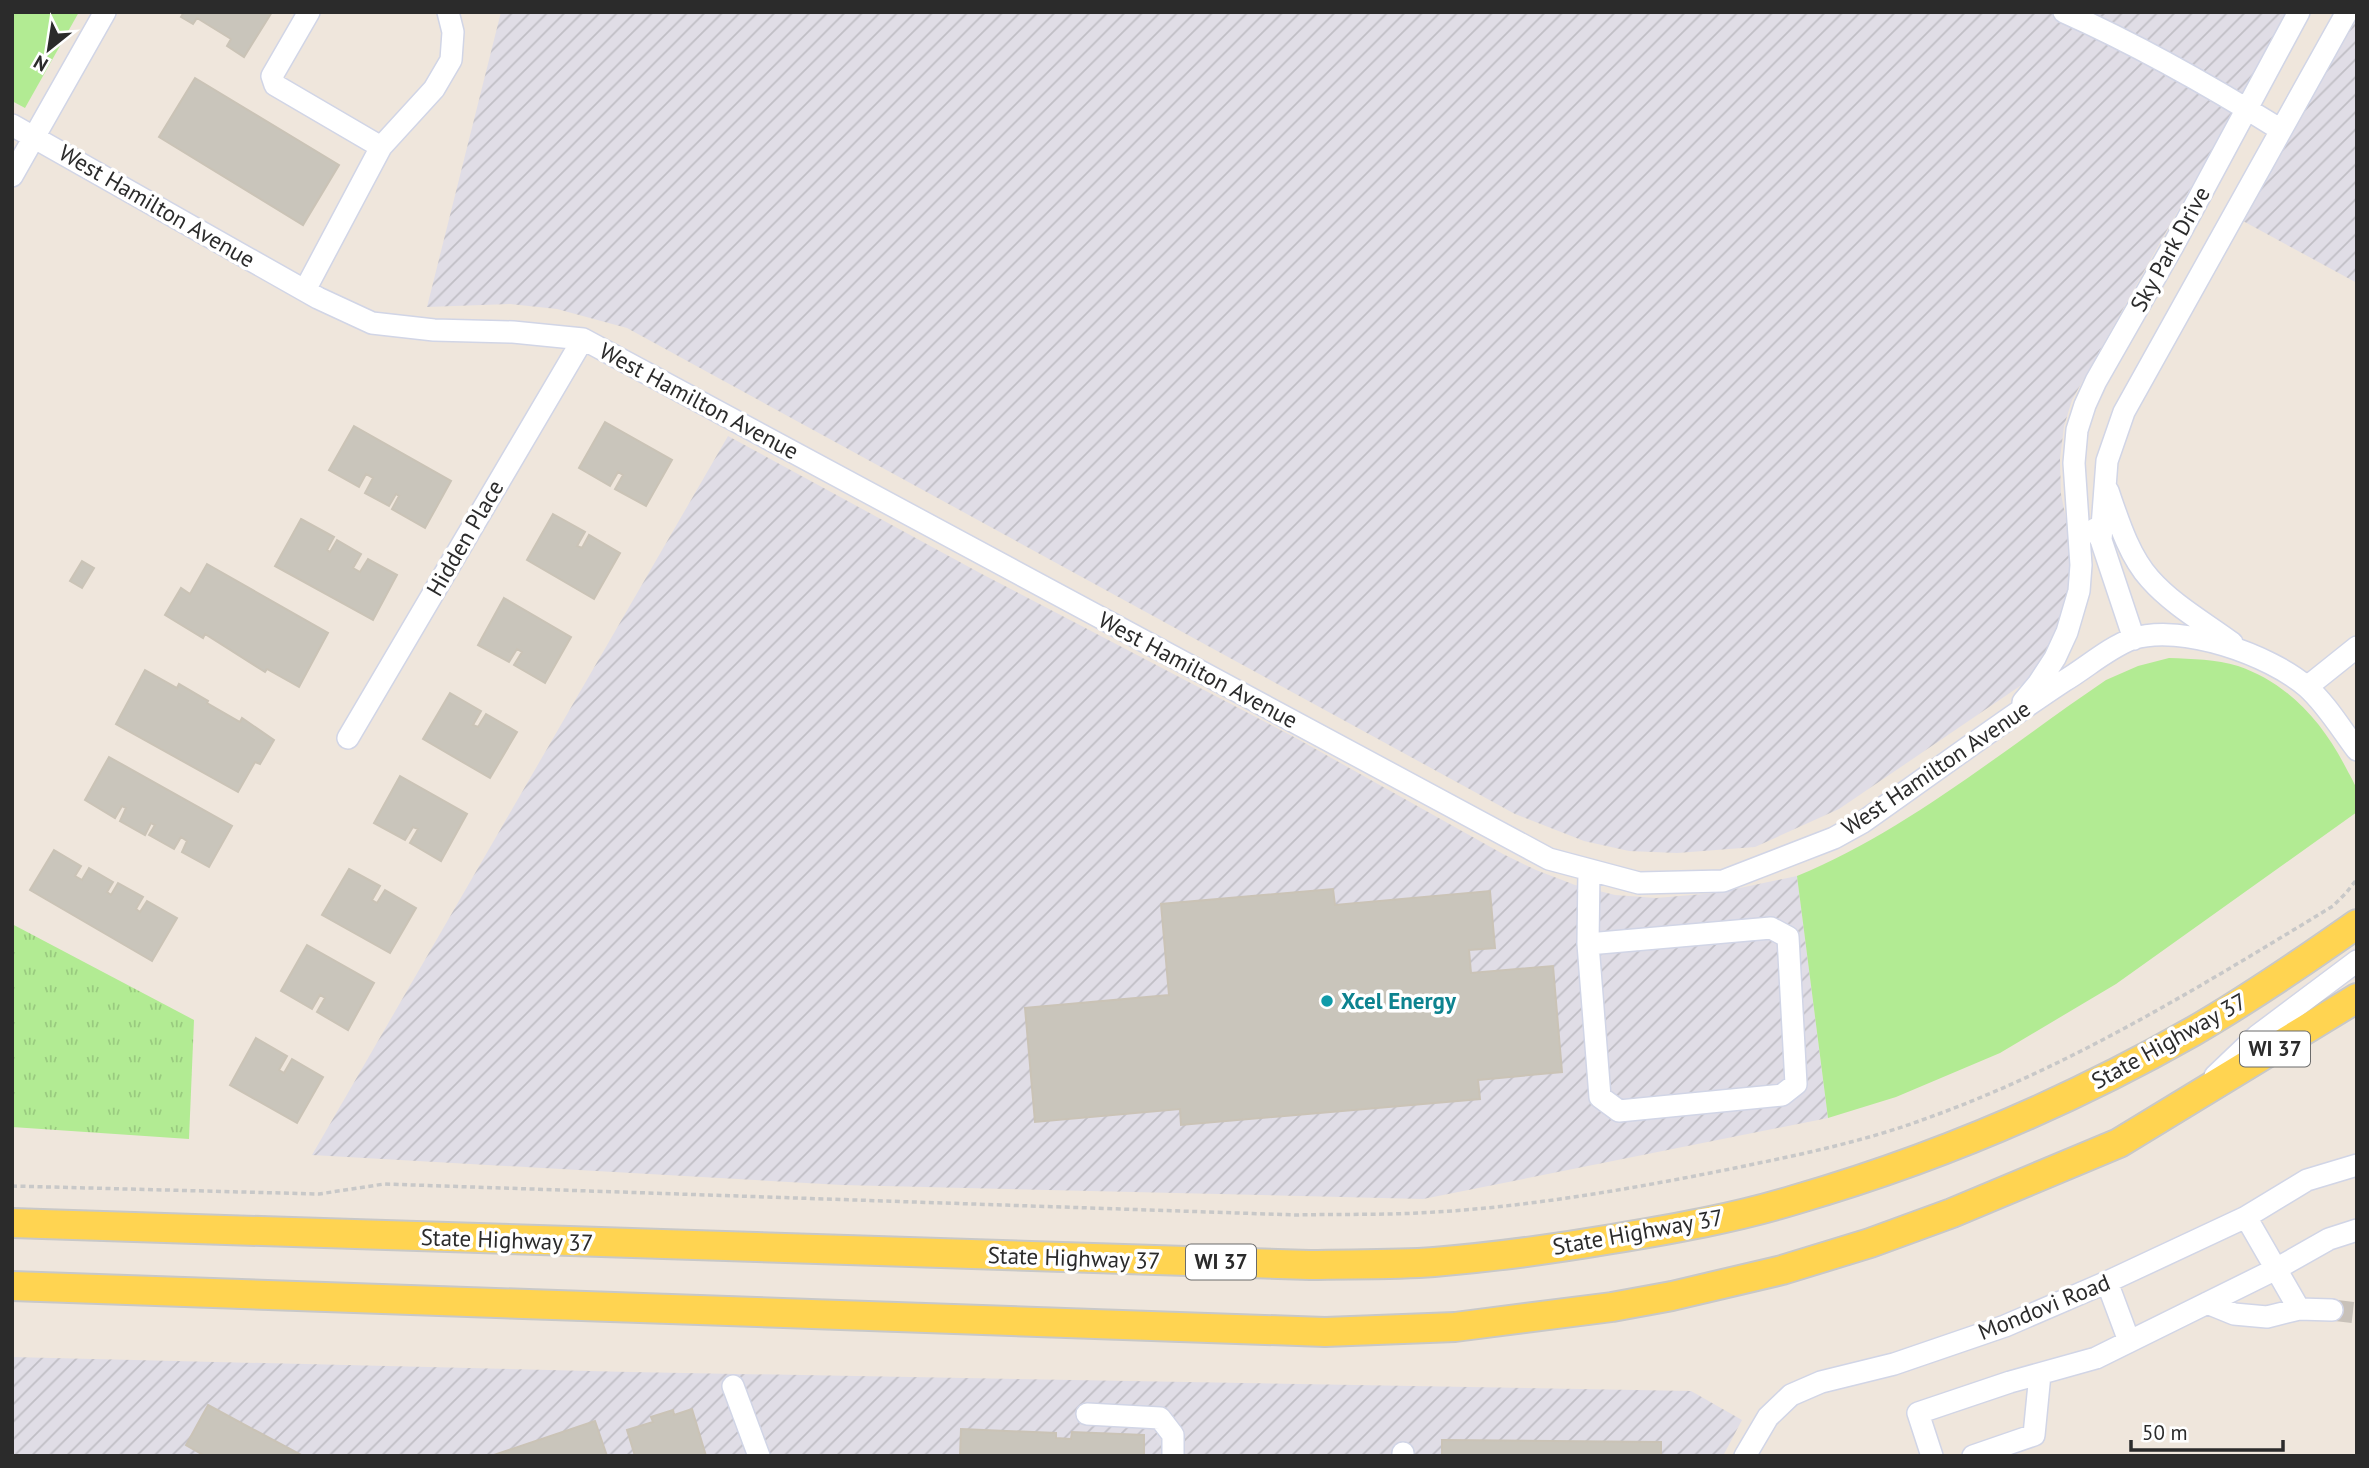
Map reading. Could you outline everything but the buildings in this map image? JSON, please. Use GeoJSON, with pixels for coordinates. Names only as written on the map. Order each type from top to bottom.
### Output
{"type":"FeatureCollection","features":[{"type":"Feature","properties":{"kind":"main road","name":"State Highway 37"},"geometry":{"type":"LineString","coordinates":[[12,1223],[1310,1265],[1433,1262],[1555,1248],[1678,1228],[1792,1201],[1888,1170],[1981,1135],[2171,1044],[2233,1008],[2352,924]]}},
{"type":"Feature","properties":{"kind":"main road","name":"WI 37"},"geometry":{"type":"LineString","coordinates":[[12,1286],[1325,1332],[1455,1327],[1561,1314],[1672,1296],[1782,1270],[1870,1243],[1952,1213],[2106,1149],[2355,1000]]}},
{"type":"Feature","properties":{"kind":"street"},"geometry":{"type":"LineString","coordinates":[[12,176],[104,12]]}},
{"type":"Feature","properties":{"kind":"street"},"geometry":{"type":"LineString","coordinates":[[309,12],[272,76],[275,85],[381,147]]}},
{"type":"Feature","properties":{"kind":"street"},"geometry":{"type":"LineString","coordinates":[[304,290],[381,147],[434,89],[451,60],[453,32],[448,12]]}},
{"type":"Feature","properties":{"kind":"street"},"geometry":{"type":"LineString","coordinates":[[2064,12],[2247,109],[2281,130]]}},
{"type":"Feature","properties":{"kind":"street","name":"Sky Park Drive"},"geometry":{"type":"LineString","coordinates":[[2007,720],[2038,684],[2055,658],[2073,614],[2079,591],[2081,565],[2074,463],[2076,441],[2085,405],[2299,12]]}},
{"type":"Feature","properties":{"kind":"street","name":"Sky Park Drive"},"geometry":{"type":"LineString","coordinates":[[2101,540],[2107,461],[2124,412],[2347,12]]}},
{"type":"Feature","properties":{"kind":"street","name":"West Hamilton Avenue"},"geometry":{"type":"LineString","coordinates":[[12,125],[304,290],[372,323],[434,330],[513,332],[583,339],[1549,859],[1589,870],[1639,883],[1723,881],[1835,838],[1863,822],[2109,652],[2134,639],[2157,635],[2195,638],[2239,649],[2284,671],[2307,687],[2357,750]]}},
{"type":"Feature","properties":{"kind":"street","name":"Hidden Place"},"geometry":{"type":"LineString","coordinates":[[348,738],[583,339]]}},
{"type":"Feature","properties":{"kind":"street","name":"Sky Park Drive"},"geometry":{"type":"LineString","coordinates":[[2105,483],[2116,516],[2148,577],[2239,649]]}},
{"type":"Feature","properties":{"kind":"street","name":"Sky Park Drive"},"geometry":{"type":"LineString","coordinates":[[2077,496],[2101,540],[2134,639]]}},
{"type":"Feature","properties":{"kind":"street"},"geometry":{"type":"LineString","coordinates":[[2307,687],[2357,646]]}},
{"type":"Feature","properties":{"kind":"street"},"geometry":{"type":"LineString","coordinates":[[1588,944],[1770,928],[1788,937],[1796,1084],[1782,1095],[1619,1111],[1600,1097],[1588,944],[1589,870]]}},
{"type":"Feature","properties":{"kind":"street"},"geometry":{"type":"LineString","coordinates":[[2197,1096],[2258,1036],[2357,961]]}},
{"type":"Feature","properties":{"kind":"street","name":"Mondovi Road"},"geometry":{"type":"LineString","coordinates":[[1745,1456],[1768,1417],[1791,1395],[1821,1382],[1894,1364],[2005,1326],[2246,1217],[2307,1180],[2357,1165]]}},
{"type":"Feature","properties":{"kind":"street"},"geometry":{"type":"LineString","coordinates":[[2246,1217],[2299,1309]]}},
{"type":"Feature","properties":{"kind":"street"},"geometry":{"type":"LineString","coordinates":[[1932,1456],[1918,1413],[2096,1359],[2276,1269],[2329,1238],[2357,1230]]}},
{"type":"Feature","properties":{"kind":"street"},"geometry":{"type":"LineString","coordinates":[[2107,1282],[2129,1341]]}},
{"type":"Feature","properties":{"kind":"street"},"geometry":{"type":"LineString","coordinates":[[2207,1303],[2234,1314],[2267,1317],[2299,1309],[2332,1310]]}},
{"type":"Feature","properties":{"kind":"street"},"geometry":{"type":"LineString","coordinates":[[1973,1456],[2034,1434],[2040,1374]]}},
{"type":"Feature","properties":{"kind":"street"},"geometry":{"type":"LineString","coordinates":[[733,1386],[758,1456]]}},
{"type":"Feature","properties":{"kind":"street"},"geometry":{"type":"LineString","coordinates":[[1087,1414],[1160,1418],[1172,1435],[1172,1456]]}},
{"type":"Feature","properties":{"kind":"path"},"geometry":{"type":"LineString","coordinates":[[12,1185],[319,1194],[384,1184],[1297,1215],[1419,1213],[1546,1201],[1683,1179],[1811,1153],[1922,1120],[2091,1047],[2162,1008],[2333,906],[2357,879]]}},
{"type":"Feature","properties":{"kind":"shaded area"},"geometry":{"type":"Polygon","coordinates":[[[501,12],[2289,12],[2072,400],[2064,426],[2060,459],[2061,494],[2073,553],[2073,591],[2045,658],[2023,684],[1839,809],[1755,847],[1677,853],[1629,851],[1584,841],[1515,814],[627,328],[557,309],[510,304],[427,307],[501,12]]]}},
{"type":"Feature","properties":{"kind":"shaded area"},"geometry":{"type":"Polygon","coordinates":[[[2357,17],[2357,283],[2243,221],[2357,17]]]}},
{"type":"Feature","properties":{"kind":"shaded area"},"geometry":{"type":"Polygon","coordinates":[[[728,436],[980,573],[1294,737],[1536,870],[1575,885],[1615,895],[1656,898],[1716,893],[1797,876],[1828,1118],[1423,1199],[842,1185],[312,1155],[728,436]]]}},
{"type":"Feature","properties":{"kind":"shaded area"},"geometry":{"type":"Polygon","coordinates":[[[12,1357],[630,1372],[1691,1391],[1742,1420],[1723,1456],[12,1456],[12,1357]]]}},
{"type":"Feature","properties":{"kind":"green space"},"geometry":{"type":"Polygon","coordinates":[[[12,12],[79,12],[25,108],[12,101],[12,12]]]}},
{"type":"Feature","properties":{"kind":"green space"},"geometry":{"type":"Polygon","coordinates":[[[2169,658],[2238,666],[2256,673],[2288,694],[2326,734],[2336,750],[2356,788],[2357,812],[2116,984],[2000,1053],[1896,1097],[1828,1118],[1797,876],[1878,836],[1917,812],[2106,680],[2138,666],[2169,658]]]}},
{"type":"Feature","properties":{"kind":"green space"},"geometry":{"type":"Polygon","coordinates":[[[12,924],[194,1020],[189,1139],[12,1127],[12,924]]]}},
{"type":"Feature","properties":{"kind":"tunnel"},"geometry":{"type":"LineString","coordinates":[[2332,1310],[2357,1313]]}},
{"type":"Feature","properties":{"kind":"place","name":"Xcel Energy"},"geometry":{"type":"Point","coordinates":[1327,1001]}}]}
